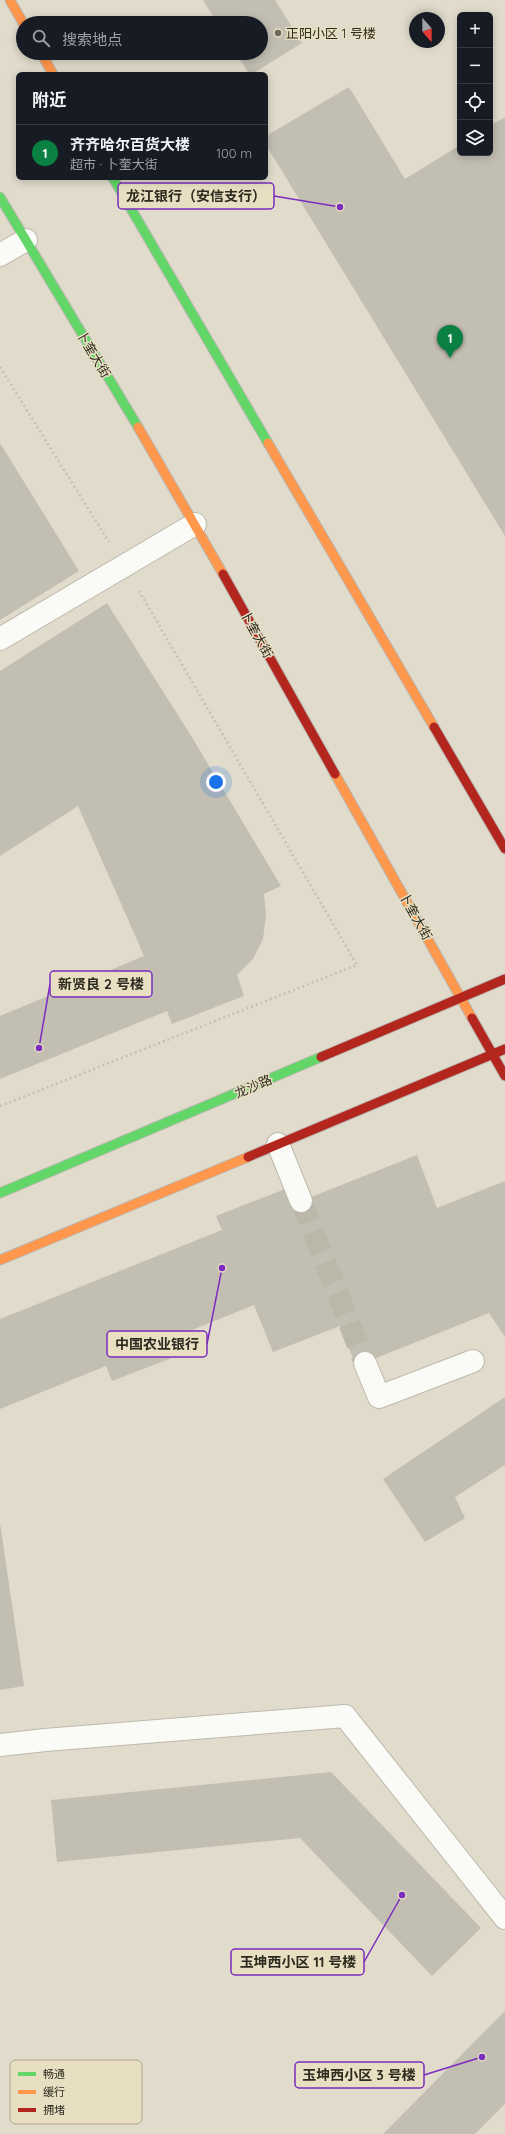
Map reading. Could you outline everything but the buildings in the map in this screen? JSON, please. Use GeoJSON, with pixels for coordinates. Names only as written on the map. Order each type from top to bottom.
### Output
{"type":"FeatureCollection","features":[{"type":"Feature","properties":{"kind":"main road"},"geometry":{"type":"LineString","coordinates":[[10,0],[19,16]]}},
{"type":"Feature","properties":{"kind":"main road"},"geometry":{"type":"LineString","coordinates":[[44,60],[52,72]]}},
{"type":"Feature","properties":{"kind":"main road"},"geometry":{"type":"LineString","coordinates":[[115,180],[505,849]]}},
{"type":"Feature","properties":{"kind":"main road","name":"卜奎大街"},"geometry":{"type":"LineString","coordinates":[[0,197],[161,464],[505,1076]]}},
{"type":"Feature","properties":{"kind":"main road","name":"龙沙路"},"geometry":{"type":"LineString","coordinates":[[0,1193],[505,979]]}},
{"type":"Feature","properties":{"kind":"main road"},"geometry":{"type":"LineString","coordinates":[[0,1260],[505,1049]]}},
{"type":"Feature","properties":{"kind":"street"},"geometry":{"type":"LineString","coordinates":[[0,256],[26,240]]}},
{"type":"Feature","properties":{"kind":"street"},"geometry":{"type":"LineString","coordinates":[[0,639],[195,524]]}},
{"type":"Feature","properties":{"kind":"street"},"geometry":{"type":"LineString","coordinates":[[278,1144],[301,1201]]}},
{"type":"Feature","properties":{"kind":"street"},"geometry":{"type":"LineString","coordinates":[[365,1363],[379,1397],[473,1361]]}},
{"type":"Feature","properties":{"kind":"street"},"geometry":{"type":"LineString","coordinates":[[0,1745],[345,1716],[505,1918]]}},
{"type":"Feature","properties":{"kind":"path"},"geometry":{"type":"LineString","coordinates":[[0,368],[124,566],[358,965],[0,1106]]}},
{"type":"Feature","properties":{"kind":"tunnel"},"geometry":{"type":"LineString","coordinates":[[301,1201],[365,1363]]}},
{"type":"Feature","properties":{"kind":"traffic: fast"},"geometry":{"type":"LineString","coordinates":[[114,180],[268,443]]}},
{"type":"Feature","properties":{"kind":"traffic: fast"},"geometry":{"type":"LineString","coordinates":[[0,197],[138,427]]}},
{"type":"Feature","properties":{"kind":"traffic: fast"},"geometry":{"type":"LineString","coordinates":[[0,1193],[321,1057]]}},
{"type":"Feature","properties":{"kind":"traffic: slow"},"geometry":{"type":"LineString","coordinates":[[10,0],[19,16]]}},
{"type":"Feature","properties":{"kind":"traffic: slow"},"geometry":{"type":"LineString","coordinates":[[45,60],[52,72]]}},
{"type":"Feature","properties":{"kind":"traffic: slow"},"geometry":{"type":"LineString","coordinates":[[138,427],[223,574]]}},
{"type":"Feature","properties":{"kind":"traffic: slow"},"geometry":{"type":"LineString","coordinates":[[268,443],[434,727]]}},
{"type":"Feature","properties":{"kind":"traffic: slow"},"geometry":{"type":"LineString","coordinates":[[335,774],[472,1018]]}},
{"type":"Feature","properties":{"kind":"traffic: slow"},"geometry":{"type":"LineString","coordinates":[[0,1260],[248,1157]]}},
{"type":"Feature","properties":{"kind":"traffic: jam"},"geometry":{"type":"LineString","coordinates":[[223,574],[335,774]]}},
{"type":"Feature","properties":{"kind":"traffic: jam"},"geometry":{"type":"LineString","coordinates":[[434,727],[505,849]]}},
{"type":"Feature","properties":{"kind":"traffic: jam"},"geometry":{"type":"LineString","coordinates":[[321,1057],[505,979]]}},
{"type":"Feature","properties":{"kind":"traffic: jam"},"geometry":{"type":"LineString","coordinates":[[472,1018],[505,1076]]}},
{"type":"Feature","properties":{"kind":"traffic: jam"},"geometry":{"type":"LineString","coordinates":[[248,1157],[505,1049]]}},
{"type":"Feature","properties":{"kind":"place","name":"正阳小区 1 号楼"},"geometry":{"type":"Point","coordinates":[278,33]}},
{"type":"Feature","properties":{"kind":"place","name":"龙江银行（安信支行）"},"geometry":{"type":"Point","coordinates":[340,207]}},
{"type":"Feature","properties":{"kind":"place","name":"齐齐哈尔百货大楼"},"geometry":{"type":"Point","coordinates":[450,358]}},
{"type":"Feature","properties":{"kind":"place","name":"新贤良 2 号楼"},"geometry":{"type":"Point","coordinates":[39,1048]}},
{"type":"Feature","properties":{"kind":"place","name":"中国农业银行"},"geometry":{"type":"Point","coordinates":[222,1268]}},
{"type":"Feature","properties":{"kind":"place","name":"玉坤西小区 11 号楼"},"geometry":{"type":"Point","coordinates":[402,1895]}},
{"type":"Feature","properties":{"kind":"place","name":"玉坤西小区 3 号楼"},"geometry":{"type":"Point","coordinates":[482,2057]}}]}
